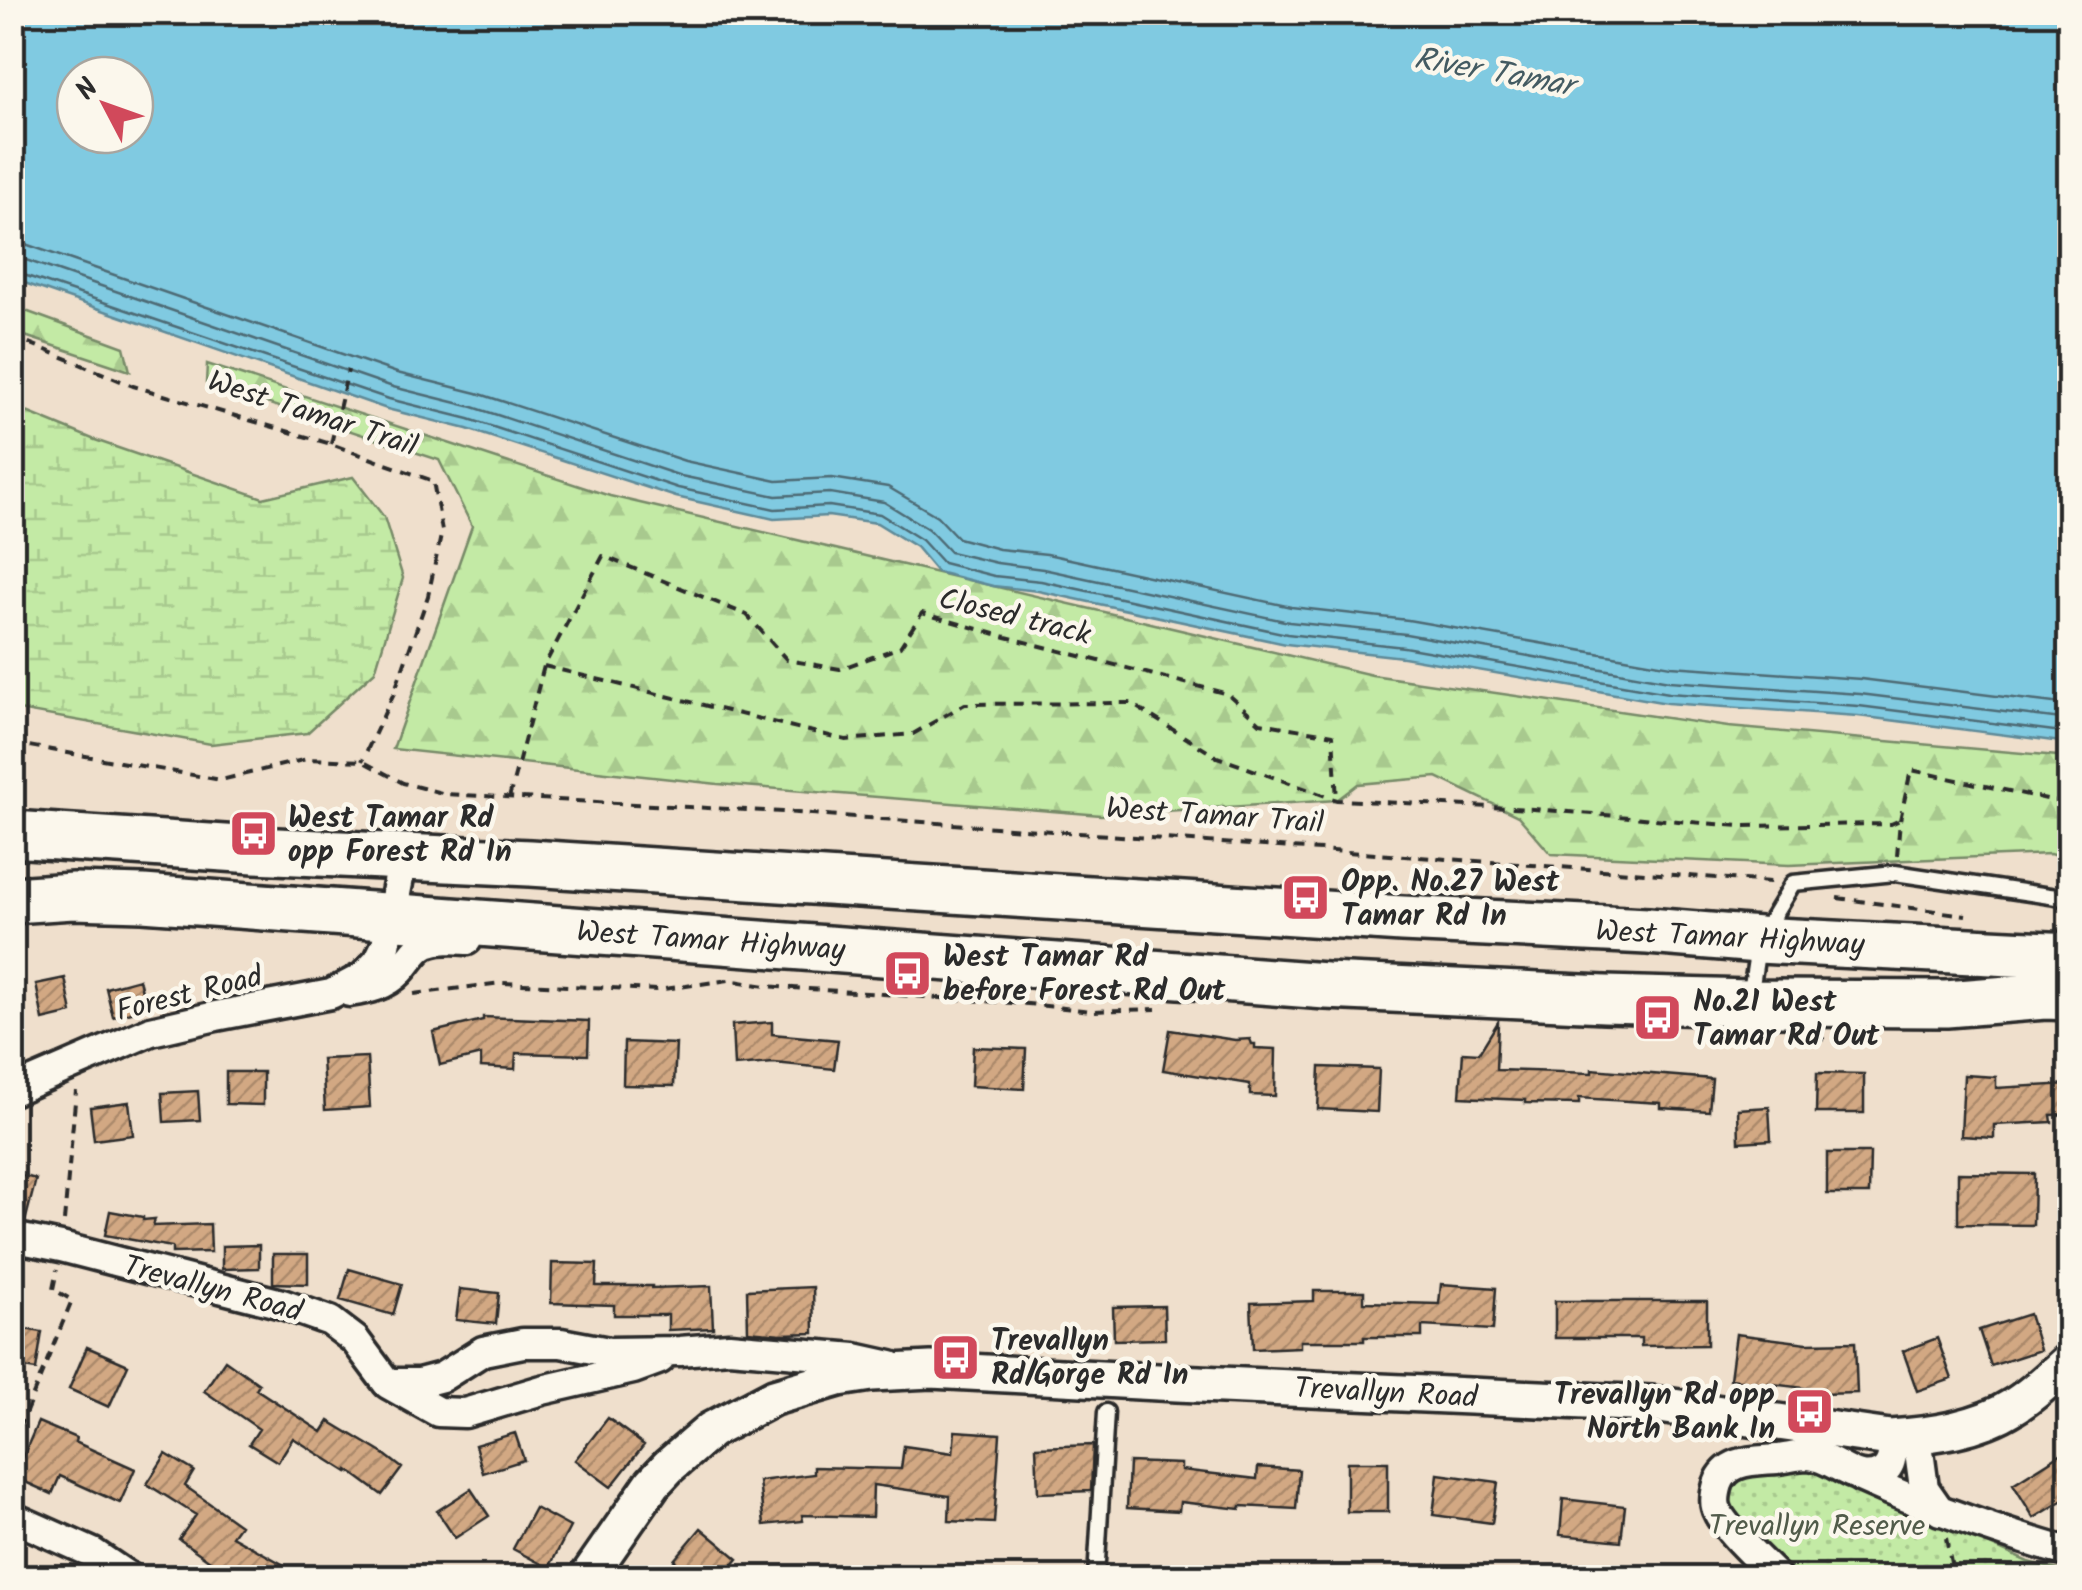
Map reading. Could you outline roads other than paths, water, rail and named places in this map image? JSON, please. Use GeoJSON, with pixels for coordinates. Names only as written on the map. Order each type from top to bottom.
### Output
{"type":"FeatureCollection","features":[{"type":"Feature","properties":{"kind":"highway","name":"West Tamar Highway"},"geometry":{"type":"LineString","coordinates":[[12,834],[2070,956]]}},
{"type":"Feature","properties":{"kind":"highway","name":"West Tamar Highway"},"geometry":{"type":"LineString","coordinates":[[12,900],[72,896],[143,898],[1326,986],[1622,1000],[1946,1004],[2070,997]]}},
{"type":"Feature","properties":{"kind":"street","name":"Forest Road"},"geometry":{"type":"LineString","coordinates":[[331,994],[363,977],[378,961],[386,945],[403,857]]}},
{"type":"Feature","properties":{"kind":"street","name":"Forest Road"},"geometry":{"type":"LineString","coordinates":[[12,1091],[151,1031],[374,988],[398,975],[424,944],[443,939],[614,948],[656,935]]}},
{"type":"Feature","properties":{"kind":"street","name":"Trevallyn Road"},"geometry":{"type":"LineString","coordinates":[[12,1236],[282,1304],[330,1321],[356,1340],[386,1383],[438,1412],[465,1413],[633,1369],[680,1351]]}},
{"type":"Feature","properties":{"kind":"street","name":"Trevallyn Road"},"geometry":{"type":"LineString","coordinates":[[386,1383],[419,1383],[442,1377],[483,1351],[523,1344],[561,1344],[608,1352],[730,1347],[854,1358],[911,1370],[1652,1404],[1904,1437],[1969,1426],[1996,1416],[2016,1405],[2070,1360]]}},
{"type":"Feature","properties":{"kind":"street"},"geometry":{"type":"LineString","coordinates":[[587,1578],[653,1483],[711,1430],[774,1396],[813,1384],[911,1370]]}},
{"type":"Feature","properties":{"kind":"street"},"geometry":{"type":"LineString","coordinates":[[1860,1477],[1880,1474],[1889,1466],[1904,1437]]}},
{"type":"Feature","properties":{"kind":"street"},"geometry":{"type":"LineString","coordinates":[[1904,1437],[1924,1488],[1940,1511]]}},
{"type":"Feature","properties":{"kind":"street"},"geometry":{"type":"LineString","coordinates":[[1777,1578],[1716,1510],[1715,1493],[1721,1475],[1735,1464],[1810,1455],[1940,1511],[2070,1552]]}},
{"type":"Feature","properties":{"kind":"street"},"geometry":{"type":"LineString","coordinates":[[12,1517],[93,1552],[130,1578]]}},
{"type":"Feature","properties":{"kind":"lane"},"geometry":{"type":"LineString","coordinates":[[1749,1003],[1759,940],[1794,883],[1895,873],[2070,899]]}},
{"type":"Feature","properties":{"kind":"lane"},"geometry":{"type":"LineString","coordinates":[[1096,1578],[1106,1412]]}},
{"type":"Feature","properties":{"kind":"water","name":"River Tamar"},"geometry":{"type":"Polygon","coordinates":[[[13,12],[2069,13],[2069,743],[1858,716],[1667,703],[1403,657],[1286,644],[1038,591],[993,586],[937,572],[916,547],[877,523],[828,516],[774,519],[676,497],[467,429],[387,409],[13,279],[13,12]]]}},
{"type":"Feature","properties":{"kind":"place","name":"West Tamar Rd opp Forest Rd In"},"geometry":{"type":"Point","coordinates":[253,834]}},
{"type":"Feature","properties":{"kind":"place","name":"Opp. No.27 West Tamar Rd In"},"geometry":{"type":"Point","coordinates":[1306,898]}},
{"type":"Feature","properties":{"kind":"place","name":"West Tamar Rd before Forest Rd Out"},"geometry":{"type":"Point","coordinates":[908,973]}},
{"type":"Feature","properties":{"kind":"place","name":"No.21 West Tamar Rd Out"},"geometry":{"type":"Point","coordinates":[1658,1018]}},
{"type":"Feature","properties":{"kind":"place","name":"Trevallyn Rd/Gorge Rd In"},"geometry":{"type":"Point","coordinates":[956,1357]}},
{"type":"Feature","properties":{"kind":"place","name":"Trevallyn Rd opp North Bank In"},"geometry":{"type":"Point","coordinates":[1810,1411]}},
{"type":"Feature","properties":{"kind":"park label","name":"Trevallyn Reserve"},"geometry":{"type":"Point","coordinates":[1817,1525]}}]}
